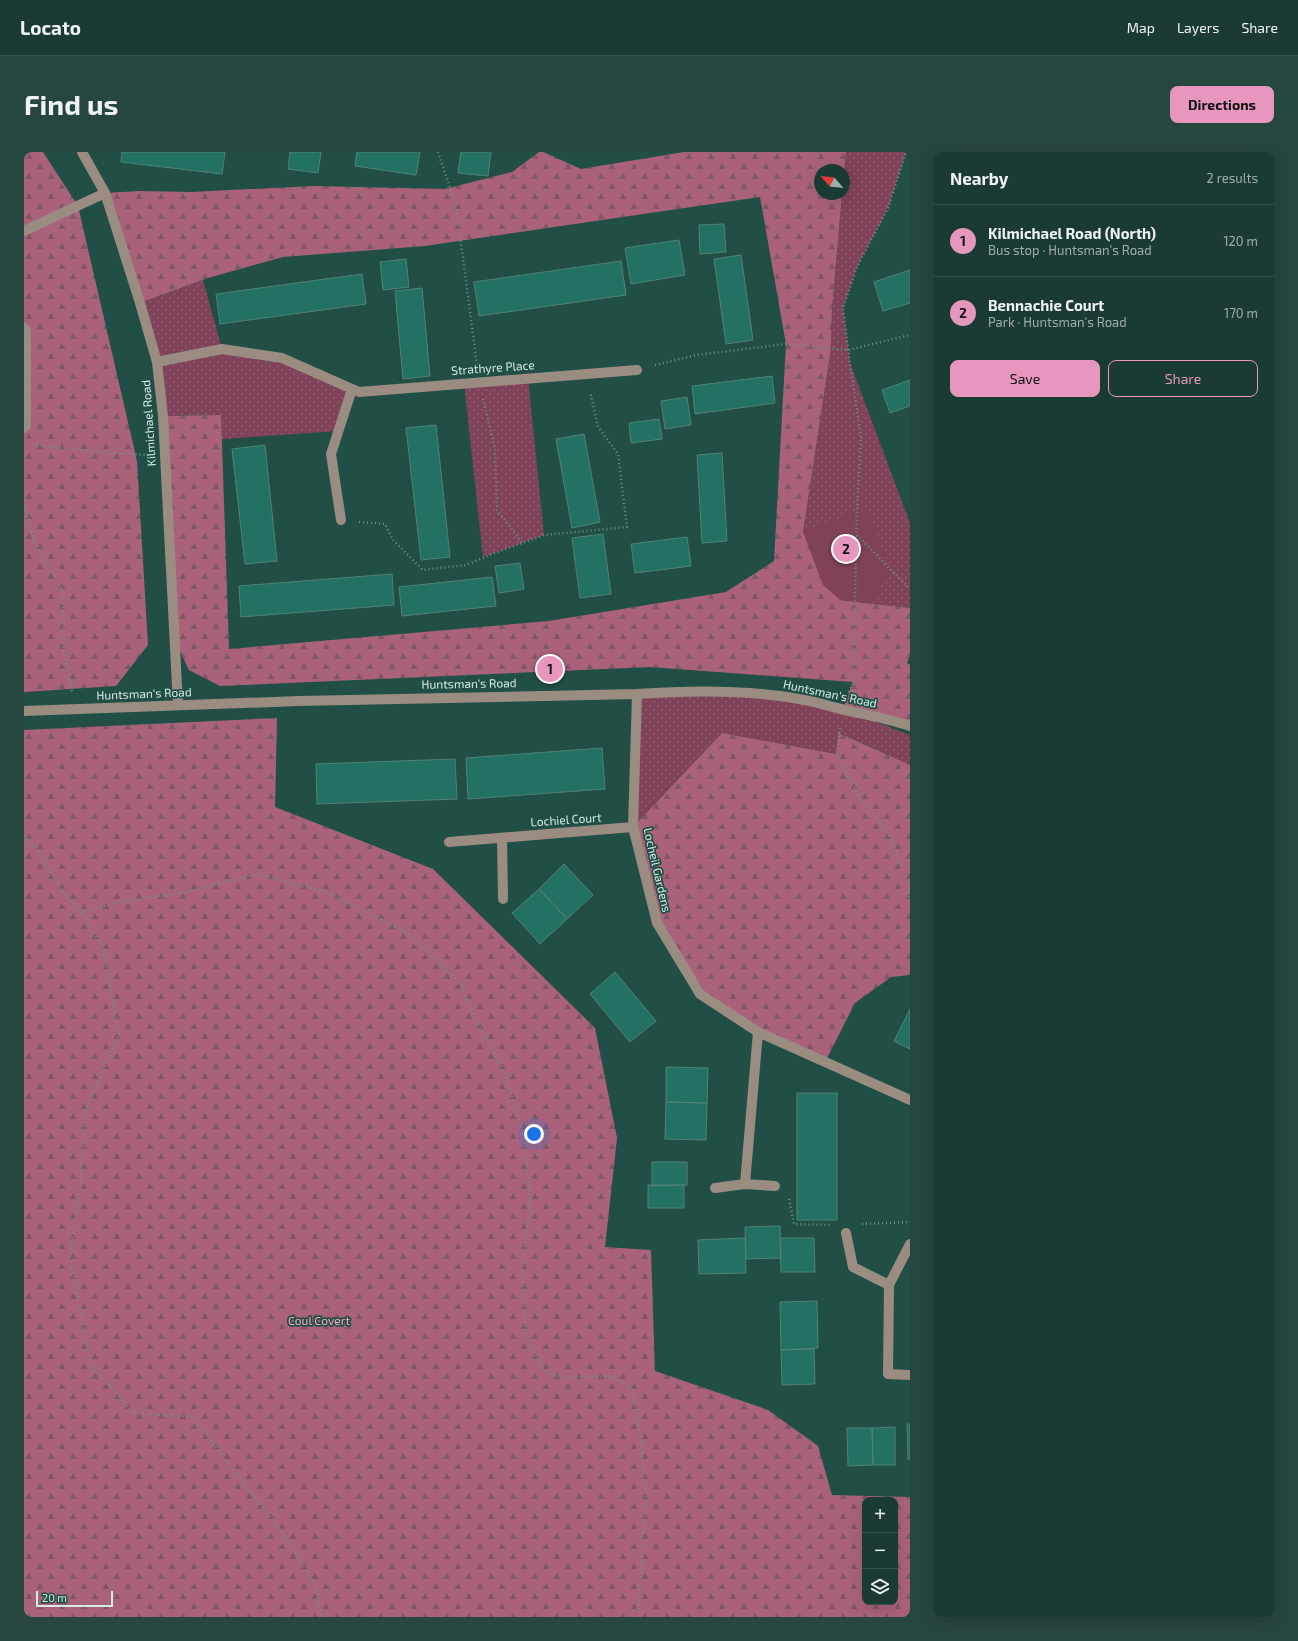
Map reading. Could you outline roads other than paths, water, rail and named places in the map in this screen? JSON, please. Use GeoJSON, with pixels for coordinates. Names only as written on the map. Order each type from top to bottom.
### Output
{"type":"FeatureCollection","features":[{"type":"Feature","properties":{"kind":"street","name":"Kilmichael Road"},"geometry":{"type":"LineString","coordinates":[[82,152],[105,193],[157,362],[163,416],[178,705]]}},
{"type":"Feature","properties":{"kind":"street"},"geometry":{"type":"LineString","coordinates":[[24,231],[105,193]]}},
{"type":"Feature","properties":{"kind":"street"},"geometry":{"type":"LineString","coordinates":[[24,328],[26,331],[26,426],[24,428]]}},
{"type":"Feature","properties":{"kind":"street","name":"Strathyre Place"},"geometry":{"type":"LineString","coordinates":[[157,362],[222,349],[282,358],[359,392],[637,370]]}},
{"type":"Feature","properties":{"kind":"street"},"geometry":{"type":"LineString","coordinates":[[341,520],[331,454],[352,389]]}},
{"type":"Feature","properties":{"kind":"street","name":"Huntsman's Road"},"geometry":{"type":"LineString","coordinates":[[24,711],[299,700],[637,694],[678,691],[729,692],[778,696],[804,700],[886,718],[910,726]]}},
{"type":"Feature","properties":{"kind":"street","name":"Locheil Gardens"},"geometry":{"type":"LineString","coordinates":[[637,694],[633,828],[657,923],[700,994],[758,1032],[910,1100],[910,1105]]}},
{"type":"Feature","properties":{"kind":"street","name":"Lochiel Court"},"geometry":{"type":"LineString","coordinates":[[449,842],[633,828]]}},
{"type":"Feature","properties":{"kind":"street"},"geometry":{"type":"LineString","coordinates":[[502,838],[503,899]]}},
{"type":"Feature","properties":{"kind":"street"},"geometry":{"type":"LineString","coordinates":[[745,1184],[758,1032]]}},
{"type":"Feature","properties":{"kind":"street"},"geometry":{"type":"LineString","coordinates":[[715,1188],[745,1184],[775,1186]]}},
{"type":"Feature","properties":{"kind":"street"},"geometry":{"type":"LineString","coordinates":[[846,1233],[853,1267],[889,1285]]}},
{"type":"Feature","properties":{"kind":"street"},"geometry":{"type":"LineString","coordinates":[[910,1244],[889,1285],[888,1374],[910,1375]]}},
{"type":"Feature","properties":{"kind":"place","name":"Bennachie Court"},"geometry":{"type":"Point","coordinates":[846,549]}},
{"type":"Feature","properties":{"kind":"place","name":"Kilmichael Road (North)"},"geometry":{"type":"Point","coordinates":[550,669]}},
{"type":"Feature","properties":{"kind":"park label","name":"Coul Covert"},"geometry":{"type":"Point","coordinates":[319,1321]}}]}
